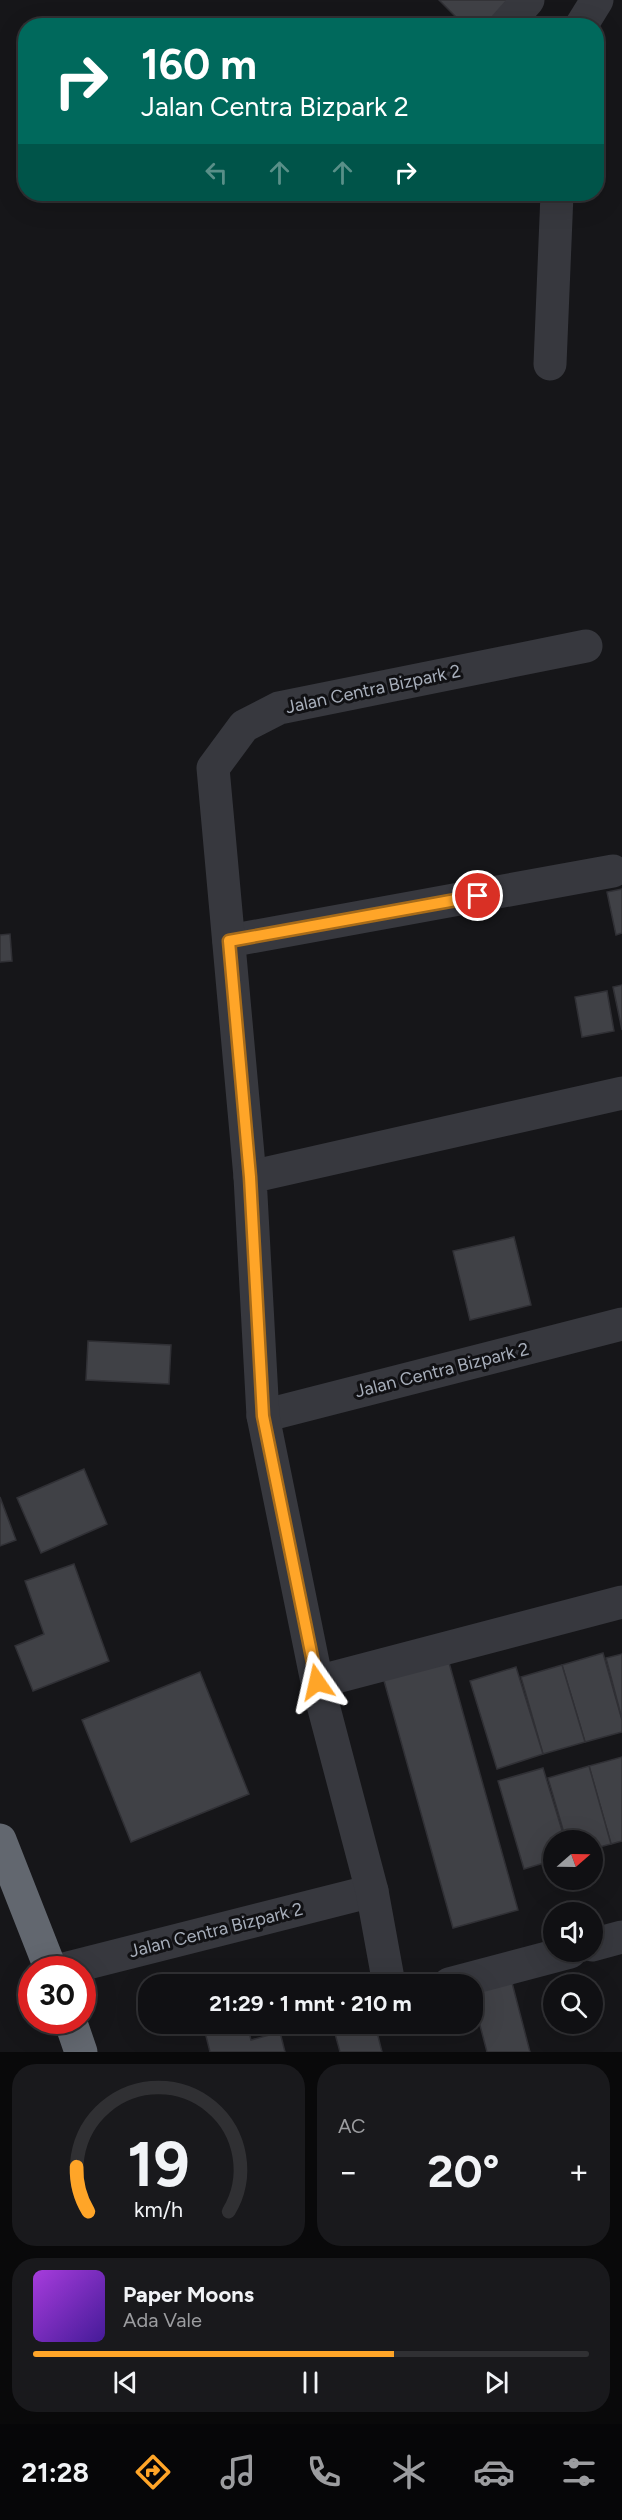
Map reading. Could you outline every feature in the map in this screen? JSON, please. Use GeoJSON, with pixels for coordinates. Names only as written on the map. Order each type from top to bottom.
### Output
{"type":"FeatureCollection","features":[{"type":"Feature","properties":{"kind":"highway"},"geometry":{"type":"LineString","coordinates":[[0,1839],[46,1956]]}},
{"type":"Feature","properties":{"kind":"highway"},"geometry":{"type":"LineString","coordinates":[[74,2034],[81,2052]]}},
{"type":"Feature","properties":{"kind":"street"},"geometry":{"type":"LineString","coordinates":[[512,18],[528,0]]}},
{"type":"Feature","properties":{"kind":"street"},"geometry":{"type":"LineString","coordinates":[[584,18],[597,0]]}},
{"type":"Feature","properties":{"kind":"street"},"geometry":{"type":"LineString","coordinates":[[550,364],[557,201]]}},
{"type":"Feature","properties":{"kind":"street","name":"Jalan Centra Bizpark 2"},"geometry":{"type":"LineString","coordinates":[[387,1974],[372,1891],[317,1682],[263,1416],[250,1177],[213,768],[244,726],[279,708],[586,646]]}},
{"type":"Feature","properties":{"kind":"street"},"geometry":{"type":"LineString","coordinates":[[229,941],[613,872]]}},
{"type":"Feature","properties":{"kind":"street"},"geometry":{"type":"LineString","coordinates":[[250,1177],[622,1093]]}},
{"type":"Feature","properties":{"kind":"street","name":"Jalan Centra Bizpark 2"},"geometry":{"type":"LineString","coordinates":[[263,1416],[622,1324]]}},
{"type":"Feature","properties":{"kind":"street"},"geometry":{"type":"LineString","coordinates":[[317,1682],[622,1602]]}},
{"type":"Feature","properties":{"kind":"street","name":"Jalan Centra Bizpark 2"},"geometry":{"type":"LineString","coordinates":[[96,1961],[372,1891]]}},
{"type":"Feature","properties":{"kind":"street"},"geometry":{"type":"LineString","coordinates":[[603,1942],[622,1937]]}},
{"type":"Feature","properties":{"kind":"street"},"geometry":{"type":"LineString","coordinates":[[483,1975],[543,1959]]}},
{"type":"Feature","properties":{"kind":"building"},"geometry":{"type":"Polygon","coordinates":[[[439,0],[517,0],[500,18],[457,18],[439,0]]]}},
{"type":"Feature","properties":{"kind":"building"},"geometry":{"type":"Polygon","coordinates":[[[622,889],[622,933],[616,935],[607,892],[622,889]]]}},
{"type":"Feature","properties":{"kind":"building"},"geometry":{"type":"Polygon","coordinates":[[[10,934],[12,961],[0,962],[0,935],[10,934]]]}},
{"type":"Feature","properties":{"kind":"building"},"geometry":{"type":"Polygon","coordinates":[[[622,985],[622,1030],[613,987],[622,985]]]}},
{"type":"Feature","properties":{"kind":"building"},"geometry":{"type":"Polygon","coordinates":[[[607,991],[614,1031],[582,1037],[575,997],[607,991]]]}},
{"type":"Feature","properties":{"kind":"building"},"geometry":{"type":"Polygon","coordinates":[[[514,1237],[531,1305],[470,1320],[453,1251],[514,1237]]]}},
{"type":"Feature","properties":{"kind":"building"},"geometry":{"type":"Polygon","coordinates":[[[88,1341],[171,1345],[169,1384],[86,1380],[88,1341]]]}},
{"type":"Feature","properties":{"kind":"building"},"geometry":{"type":"Polygon","coordinates":[[[84,1469],[107,1524],[41,1553],[17,1498],[84,1469]]]}},
{"type":"Feature","properties":{"kind":"building"},"geometry":{"type":"Polygon","coordinates":[[[0,1497],[16,1540],[0,1546],[0,1497]]]}},
{"type":"Feature","properties":{"kind":"building"},"geometry":{"type":"Polygon","coordinates":[[[74,1564],[109,1661],[33,1691],[15,1646],[44,1634],[25,1581],[74,1564]]]}},
{"type":"Feature","properties":{"kind":"building"},"geometry":{"type":"Polygon","coordinates":[[[603,1653],[622,1720],[622,1732],[585,1742],[562,1665],[603,1653]]]}},
{"type":"Feature","properties":{"kind":"building"},"geometry":{"type":"Polygon","coordinates":[[[622,1654],[622,1719],[606,1658],[622,1654]]]}},
{"type":"Feature","properties":{"kind":"building"},"geometry":{"type":"Polygon","coordinates":[[[448,1659],[518,1910],[453,1928],[383,1677],[448,1659]]]}},
{"type":"Feature","properties":{"kind":"building"},"geometry":{"type":"Polygon","coordinates":[[[562,1665],[585,1742],[543,1754],[521,1677],[562,1665]]]}},
{"type":"Feature","properties":{"kind":"building"},"geometry":{"type":"Polygon","coordinates":[[[516,1667],[543,1754],[497,1769],[470,1681],[516,1667]]]}},
{"type":"Feature","properties":{"kind":"building"},"geometry":{"type":"Polygon","coordinates":[[[200,1672],[249,1794],[131,1842],[82,1720],[200,1672]]]}},
{"type":"Feature","properties":{"kind":"building"},"geometry":{"type":"Polygon","coordinates":[[[622,1757],[622,1841],[611,1844],[589,1766],[622,1757]]]}},
{"type":"Feature","properties":{"kind":"building"},"geometry":{"type":"Polygon","coordinates":[[[589,1766],[611,1844],[603,1846],[603,1830],[563,1830],[548,1778],[589,1766]]]}},
{"type":"Feature","properties":{"kind":"building"},"geometry":{"type":"Polygon","coordinates":[[[543,1768],[562,1830],[543,1830],[543,1863],[524,1869],[498,1781],[543,1768]]]}},
{"type":"Feature","properties":{"kind":"building"},"geometry":{"type":"Polygon","coordinates":[[[510,1975],[530,2052],[487,2052],[482,2034],[483,1989],[510,1975]]]}},
{"type":"Feature","properties":{"kind":"building"},"geometry":{"type":"Polygon","coordinates":[[[206,2034],[250,2034],[251,2040],[280,2034],[285,2052],[210,2052],[206,2034]]]}},
{"type":"Feature","properties":{"kind":"building"},"geometry":{"type":"Polygon","coordinates":[[[335,2034],[378,2034],[382,2052],[340,2052],[335,2034]]]}},
{"type":"Feature","properties":{"kind":"route"},"geometry":{"type":"LineString","coordinates":[[317,1682],[263,1416],[250,1177],[229,941],[478,896]]}}]}
